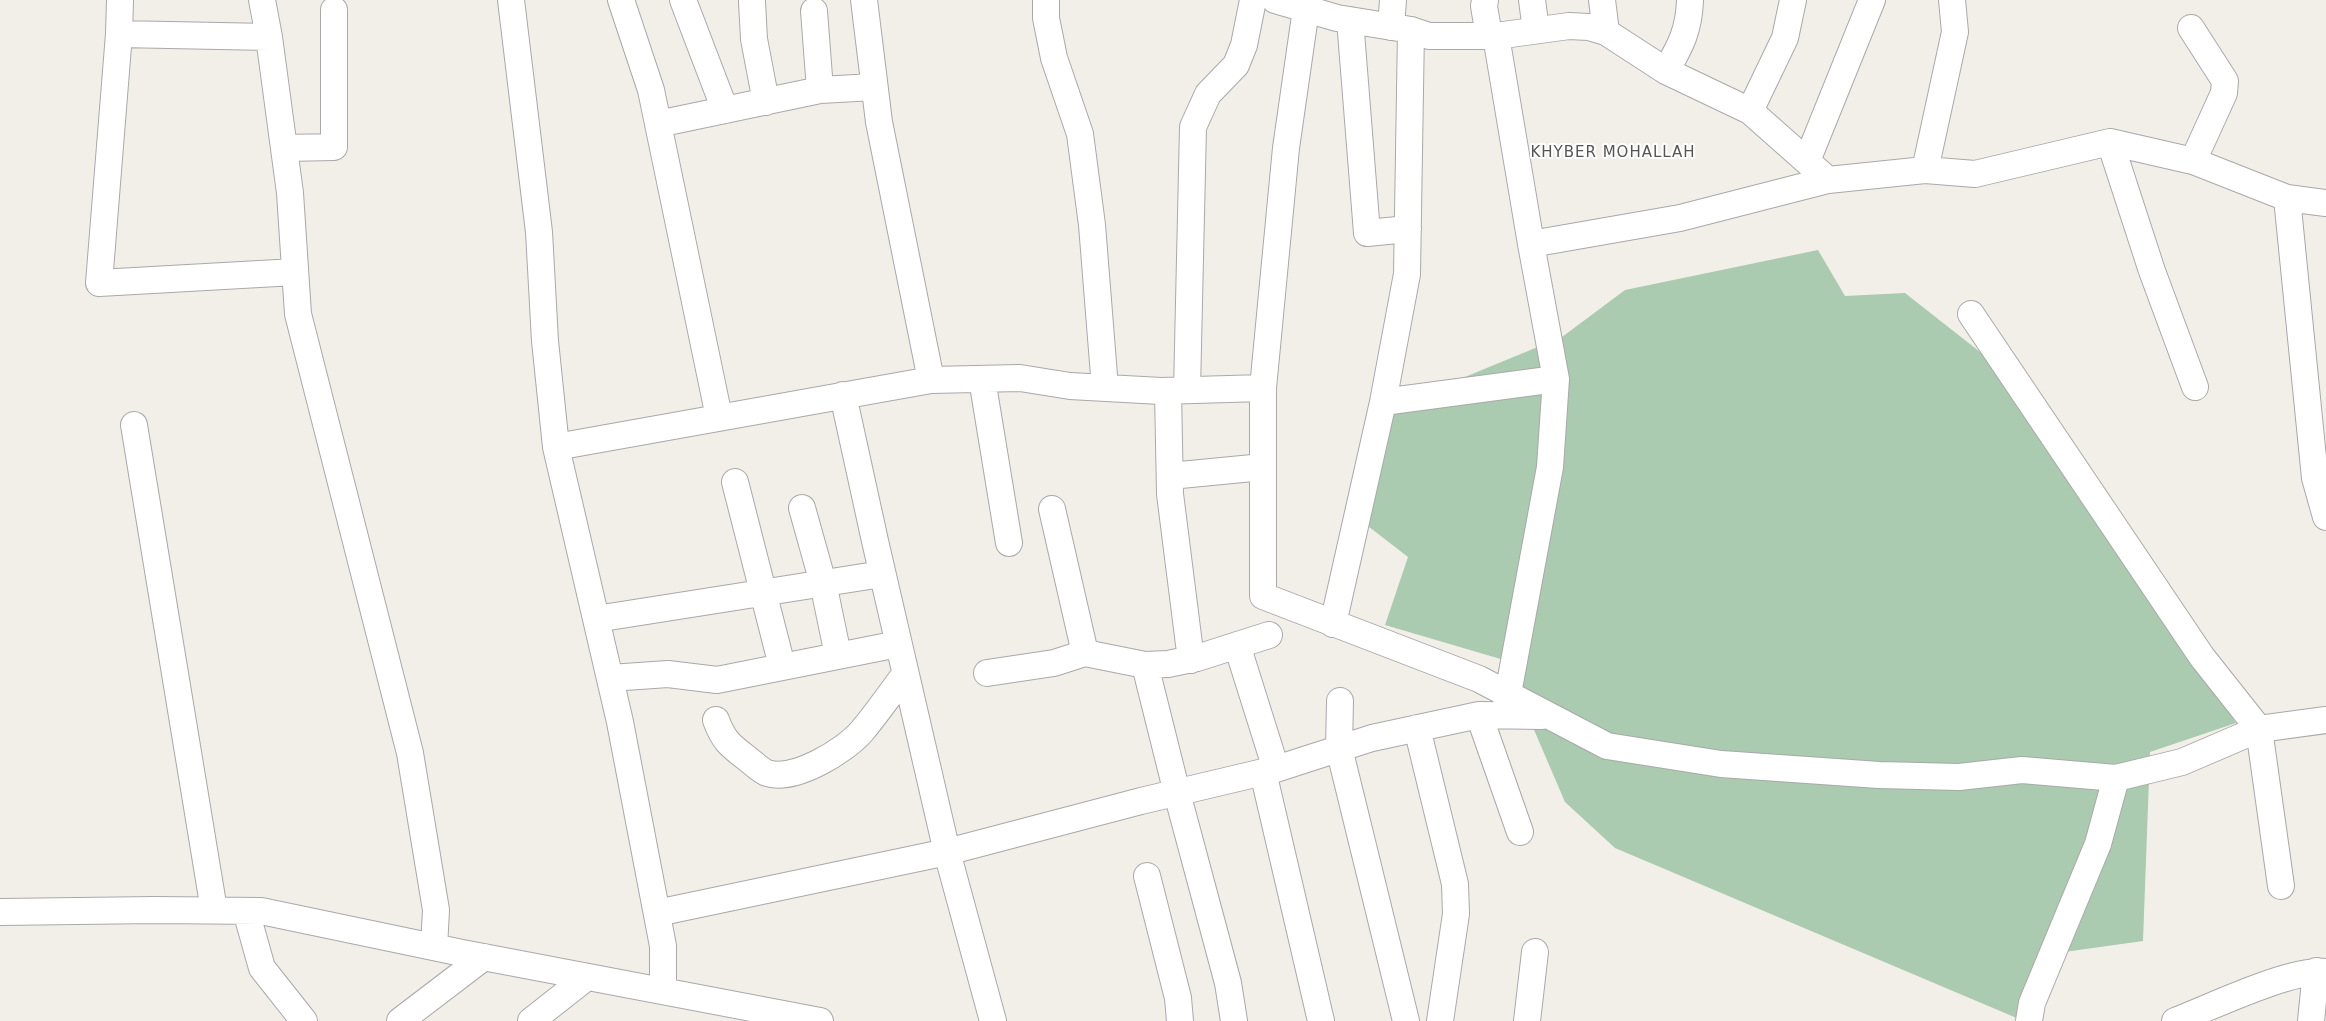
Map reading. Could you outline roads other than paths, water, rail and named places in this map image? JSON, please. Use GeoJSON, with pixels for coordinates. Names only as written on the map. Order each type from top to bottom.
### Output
{"type":"FeatureCollection","features":[{"type":"Feature","properties":{"kind":"street"},"geometry":{"type":"LineString","coordinates":[[120,0],[120,34],[99,283],[295,272]]}},
{"type":"Feature","properties":{"kind":"street"},"geometry":{"type":"LineString","coordinates":[[262,0],[269,36],[290,193],[298,314],[410,753],[436,910],[434,947]]}},
{"type":"Feature","properties":{"kind":"street"},"geometry":{"type":"LineString","coordinates":[[511,0],[539,232],[545,341],[556,447],[610,678],[657,914],[663,946],[663,991]]}},
{"type":"Feature","properties":{"kind":"street"},"geometry":{"type":"LineString","coordinates":[[621,0],[652,90],[718,417]]}},
{"type":"Feature","properties":{"kind":"street"},"geometry":{"type":"LineString","coordinates":[[683,0],[724,110]]}},
{"type":"Feature","properties":{"kind":"street"},"geometry":{"type":"LineString","coordinates":[[864,0],[879,122],[930,380]]}},
{"type":"Feature","properties":{"kind":"street"},"geometry":{"type":"LineString","coordinates":[[1046,0],[1046,18],[1054,58],[1080,134],[1092,225],[1104,388]]}},
{"type":"Feature","properties":{"kind":"street"},"geometry":{"type":"LineString","coordinates":[[1191,660],[1170,494],[1170,476],[1178,390],[1193,127],[1208,94],[1236,65],[1244,45],[1252,0]]}},
{"type":"Feature","properties":{"kind":"street"},"geometry":{"type":"LineString","coordinates":[[1275,0],[1350,20],[1401,28],[1429,36],[1492,36],[1568,26],[1589,27],[1606,32],[1666,71],[1750,111],[1828,180]]}},
{"type":"Feature","properties":{"kind":"street"},"geometry":{"type":"LineString","coordinates":[[1333,624],[1383,402],[1407,274],[1408,229],[1401,28],[1394,0]]}},
{"type":"Feature","properties":{"kind":"street"},"geometry":{"type":"LineString","coordinates":[[1485,0],[1484,6],[1492,36],[1556,379],[1550,467],[1497,708]]}},
{"type":"Feature","properties":{"kind":"street"},"geometry":{"type":"LineString","coordinates":[[1532,0],[1536,30]]}},
{"type":"Feature","properties":{"kind":"street"},"geometry":{"type":"LineString","coordinates":[[1602,0],[1606,32]]}},
{"type":"Feature","properties":{"kind":"street"},"geometry":{"type":"LineString","coordinates":[[1666,71],[1684,39],[1689,21],[1690,0]]}},
{"type":"Feature","properties":{"kind":"street"},"geometry":{"type":"LineString","coordinates":[[1750,111],[1786,38],[1793,0]]}},
{"type":"Feature","properties":{"kind":"street"},"geometry":{"type":"LineString","coordinates":[[1807,161],[1872,0]]}},
{"type":"Feature","properties":{"kind":"street"},"geometry":{"type":"LineString","coordinates":[[1925,170],[1955,32],[1952,0]]}},
{"type":"Feature","properties":{"kind":"street"},"geometry":{"type":"LineString","coordinates":[[752,2],[754,39],[766,102]]}},
{"type":"Feature","properties":{"kind":"street"},"geometry":{"type":"LineString","coordinates":[[1306,9],[1286,148],[1262,388],[1263,596],[1480,679],[1497,708],[1520,832]]}},
{"type":"Feature","properties":{"kind":"street"},"geometry":{"type":"LineString","coordinates":[[284,148],[334,147],[334,10]]}},
{"type":"Feature","properties":{"kind":"street"},"geometry":{"type":"LineString","coordinates":[[814,11],[820,90]]}},
{"type":"Feature","properties":{"kind":"street"},"geometry":{"type":"LineString","coordinates":[[1350,20],[1367,233],[1408,229]]}},
{"type":"Feature","properties":{"kind":"street"},"geometry":{"type":"LineString","coordinates":[[2191,28],[2225,81],[2224,93],[2193,160]]}},
{"type":"Feature","properties":{"kind":"street"},"geometry":{"type":"LineString","coordinates":[[120,34],[269,36]]}},
{"type":"Feature","properties":{"kind":"street"},"geometry":{"type":"LineString","coordinates":[[658,124],[820,90],[874,87]]}},
{"type":"Feature","properties":{"kind":"street"},"geometry":{"type":"LineString","coordinates":[[1531,244],[1680,218],[1828,180],[1925,170],[1975,174],[2110,142],[2193,160],[2287,198],[2326,203]]}},
{"type":"Feature","properties":{"kind":"street"},"geometry":{"type":"LineString","coordinates":[[2110,142],[2152,271],[2195,387]]}},
{"type":"Feature","properties":{"kind":"street"},"geometry":{"type":"LineString","coordinates":[[2287,198],[2315,478],[2326,516]]}},
{"type":"Feature","properties":{"kind":"street"},"geometry":{"type":"LineString","coordinates":[[1971,314],[2202,657],[2259,728],[2281,886]]}},
{"type":"Feature","properties":{"kind":"street"},"geometry":{"type":"LineString","coordinates":[[556,447],[930,380],[1020,378],[1070,386],[1104,388],[1178,390],[1262,388]]}},
{"type":"Feature","properties":{"kind":"street"},"geometry":{"type":"LineString","coordinates":[[982,379],[1008,543]]}},
{"type":"Feature","properties":{"kind":"street"},"geometry":{"type":"LineString","coordinates":[[1383,402],[1556,379]]}},
{"type":"Feature","properties":{"kind":"street"},"geometry":{"type":"LineString","coordinates":[[843,395],[882,574],[947,852],[993,1021]]}},
{"type":"Feature","properties":{"kind":"street"},"geometry":{"type":"LineString","coordinates":[[134,425],[214,910]]}},
{"type":"Feature","properties":{"kind":"street"},"geometry":{"type":"LineString","coordinates":[[1170,476],[1262,467]]}},
{"type":"Feature","properties":{"kind":"street"},"geometry":{"type":"LineString","coordinates":[[735,482],[782,666]]}},
{"type":"Feature","properties":{"kind":"street"},"geometry":{"type":"LineString","coordinates":[[802,508],[823,583],[838,655]]}},
{"type":"Feature","properties":{"kind":"street"},"geometry":{"type":"LineString","coordinates":[[1052,509],[1085,654]]}},
{"type":"Feature","properties":{"kind":"street"},"geometry":{"type":"LineString","coordinates":[[596,619],[882,574]]}},
{"type":"Feature","properties":{"kind":"street"},"geometry":{"type":"LineString","coordinates":[[987,673],[1054,663],[1085,654],[1145,665],[1191,660],[1269,635]]}},
{"type":"Feature","properties":{"kind":"street"},"geometry":{"type":"LineString","coordinates":[[610,678],[668,674],[717,680],[898,644]]}},
{"type":"Feature","properties":{"kind":"street"},"geometry":{"type":"LineString","coordinates":[[1237,645],[1270,771],[1321,1021]]}},
{"type":"Feature","properties":{"kind":"street"},"geometry":{"type":"LineString","coordinates":[[1145,665],[1228,983],[1234,1021]]}},
{"type":"Feature","properties":{"kind":"street"},"geometry":{"type":"LineString","coordinates":[[716,720],[722,737],[767,773],[781,775],[798,771],[834,754],[850,743],[861,732],[905,674]]}},
{"type":"Feature","properties":{"kind":"street"},"geometry":{"type":"LineString","coordinates":[[1340,701],[1339,748],[1406,1021]]}},
{"type":"Feature","properties":{"kind":"street"},"geometry":{"type":"LineString","coordinates":[[657,914],[947,852],[1270,771],[1372,738],[1497,708],[1548,716],[1607,746],[1721,764],[1878,775],[1959,777],[2022,770],[2116,778],[2182,762],[2259,728],[2326,720]]}},
{"type":"Feature","properties":{"kind":"street"},"geometry":{"type":"LineString","coordinates":[[1416,728],[1455,884],[1456,914],[1440,1021]]}},
{"type":"Feature","properties":{"kind":"street"},"geometry":{"type":"LineString","coordinates":[[2029,1021],[2032,1003],[2098,844],[2116,778]]}},
{"type":"Feature","properties":{"kind":"street"},"geometry":{"type":"LineString","coordinates":[[1147,876],[1178,998],[1180,1021]]}},
{"type":"Feature","properties":{"kind":"street"},"geometry":{"type":"LineString","coordinates":[[246,911],[262,968],[304,1021]]}},
{"type":"Feature","properties":{"kind":"street"},"geometry":{"type":"LineString","coordinates":[[0,912],[261,911],[484,957],[663,991],[705,1010],[820,1021]]}},
{"type":"Feature","properties":{"kind":"street"},"geometry":{"type":"LineString","coordinates":[[1527,1021],[1535,952]]}},
{"type":"Feature","properties":{"kind":"street"},"geometry":{"type":"LineString","coordinates":[[400,1021],[484,957]]}},
{"type":"Feature","properties":{"kind":"street"},"geometry":{"type":"LineString","coordinates":[[531,1021],[587,976]]}},
{"type":"Feature","properties":{"kind":"street"},"geometry":{"type":"LineString","coordinates":[[2175,1021],[2289,977],[2321,978],[2311,1021]]}},
{"type":"Feature","properties":{"kind":"district","name":"KHYBER MOHALLAH"},"geometry":{"type":"Point","coordinates":[1613,153]}}]}
